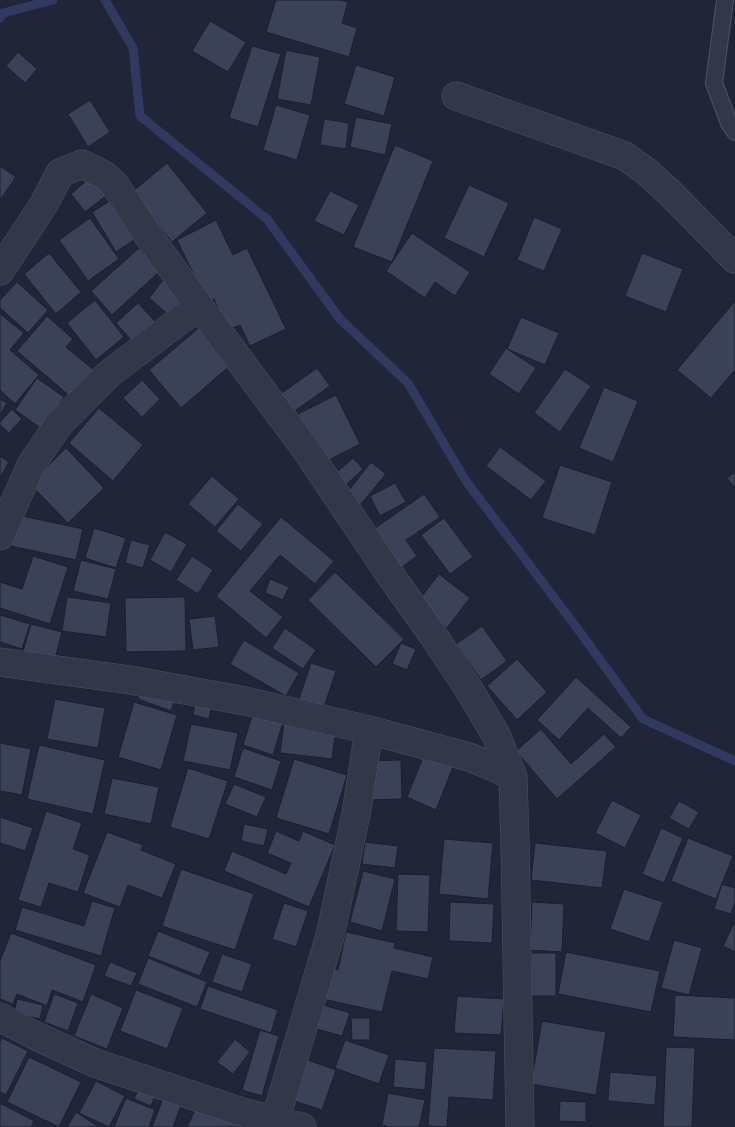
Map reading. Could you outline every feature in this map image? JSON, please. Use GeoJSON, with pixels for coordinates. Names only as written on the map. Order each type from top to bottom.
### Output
{"type":"FeatureCollection","features":[{"type":"Feature","properties":{"kind":"street"},"geometry":{"type":"LineString","coordinates":[[456,96],[624,156],[647,172],[669,192],[735,259]]}},
{"type":"Feature","properties":{"kind":"street"},"geometry":{"type":"LineString","coordinates":[[0,271],[44,204],[60,173],[82,164],[104,175],[115,185],[199,306],[305,448],[468,688],[496,735],[512,777],[520,1127]]}},
{"type":"Feature","properties":{"kind":"street"},"geometry":{"type":"LineString","coordinates":[[0,536],[31,465],[60,424],[110,373],[199,306]]}},
{"type":"Feature","properties":{"kind":"street"},"geometry":{"type":"LineString","coordinates":[[0,662],[130,680],[245,701],[370,730],[469,758],[494,767],[512,777]]}},
{"type":"Feature","properties":{"kind":"street"},"geometry":{"type":"LineString","coordinates":[[275,1120],[330,936],[356,814],[370,730]]}},
{"type":"Feature","properties":{"kind":"street"},"geometry":{"type":"LineString","coordinates":[[0,1017],[95,1063],[245,1113],[302,1127]]}},
{"type":"Feature","properties":{"kind":"lane"},"geometry":{"type":"LineString","coordinates":[[725,0],[714,83],[729,124],[735,132]]}},
{"type":"Feature","properties":{"kind":"building"},"geometry":{"type":"Polygon","coordinates":[[[276,0],[340,0],[348,2],[342,23],[357,28],[349,57],[266,32],[276,0]]]}},
{"type":"Feature","properties":{"kind":"building"},"geometry":{"type":"Polygon","coordinates":[[[210,21],[246,42],[228,72],[192,51],[210,21]]]}},
{"type":"Feature","properties":{"kind":"building"},"geometry":{"type":"Polygon","coordinates":[[[252,46],[281,54],[258,127],[229,118],[252,46]]]}},
{"type":"Feature","properties":{"kind":"building"},"geometry":{"type":"Polygon","coordinates":[[[286,50],[320,57],[311,105],[277,99],[286,50]]]}},
{"type":"Feature","properties":{"kind":"building"},"geometry":{"type":"Polygon","coordinates":[[[18,52],[37,69],[25,83],[6,66],[18,52]]]}},
{"type":"Feature","properties":{"kind":"building"},"geometry":{"type":"Polygon","coordinates":[[[356,65],[395,77],[384,116],[344,104],[356,65]]]}},
{"type":"Feature","properties":{"kind":"building"},"geometry":{"type":"Polygon","coordinates":[[[90,100],[110,132],[88,147],[68,114],[90,100]]]}},
{"type":"Feature","properties":{"kind":"building"},"geometry":{"type":"Polygon","coordinates":[[[276,105],[310,115],[297,160],[263,150],[276,105]]]}},
{"type":"Feature","properties":{"kind":"building"},"geometry":{"type":"Polygon","coordinates":[[[356,117],[392,124],[385,155],[350,147],[356,117]]]}},
{"type":"Feature","properties":{"kind":"building"},"geometry":{"type":"Polygon","coordinates":[[[324,119],[349,123],[346,149],[320,145],[324,119]]]}},
{"type":"Feature","properties":{"kind":"building"},"geometry":{"type":"Polygon","coordinates":[[[395,145],[433,161],[392,262],[353,247],[395,145]]]}},
{"type":"Feature","properties":{"kind":"building"},"geometry":{"type":"Polygon","coordinates":[[[167,163],[207,213],[172,242],[132,192],[167,163]]]}},
{"type":"Feature","properties":{"kind":"building"},"geometry":{"type":"Polygon","coordinates":[[[0,166],[16,177],[0,200],[0,166]]]}},
{"type":"Feature","properties":{"kind":"building"},"geometry":{"type":"Polygon","coordinates":[[[92,176],[107,195],[85,212],[71,194],[92,176]]]}},
{"type":"Feature","properties":{"kind":"building"},"geometry":{"type":"Polygon","coordinates":[[[469,185],[509,203],[484,257],[444,238],[469,185]]]}},
{"type":"Feature","properties":{"kind":"building"},"geometry":{"type":"Polygon","coordinates":[[[330,191],[359,205],[344,235],[314,221],[330,191]]]}},
{"type":"Feature","properties":{"kind":"building"},"geometry":{"type":"Polygon","coordinates":[[[113,199],[137,238],[116,252],[92,212],[113,199]]]}},
{"type":"Feature","properties":{"kind":"building"},"geometry":{"type":"Polygon","coordinates":[[[534,217],[562,229],[544,271],[517,260],[534,217]]]}},
{"type":"Feature","properties":{"kind":"building"},"geometry":{"type":"Polygon","coordinates":[[[90,218],[119,259],[88,281],[59,240],[90,218]]]}},
{"type":"Feature","properties":{"kind":"building"},"geometry":{"type":"Polygon","coordinates":[[[216,220],[233,255],[247,248],[286,329],[250,346],[240,325],[228,330],[214,299],[207,302],[177,240],[216,220]]]}},
{"type":"Feature","properties":{"kind":"building"},"geometry":{"type":"Polygon","coordinates":[[[412,233],[470,272],[455,296],[435,282],[425,298],[386,271],[412,233]]]}},
{"type":"Feature","properties":{"kind":"building"},"geometry":{"type":"Polygon","coordinates":[[[139,248],[160,271],[112,315],[91,291],[139,248]]]}},
{"type":"Feature","properties":{"kind":"building"},"geometry":{"type":"Polygon","coordinates":[[[49,253],[81,292],[56,314],[24,274],[49,253]]]}},
{"type":"Feature","properties":{"kind":"building"},"geometry":{"type":"Polygon","coordinates":[[[642,253],[683,269],[666,312],[625,296],[642,253]]]}},
{"type":"Feature","properties":{"kind":"building"},"geometry":{"type":"Polygon","coordinates":[[[163,280],[190,303],[176,321],[149,298],[163,280]]]}},
{"type":"Feature","properties":{"kind":"building"},"geometry":{"type":"Polygon","coordinates":[[[17,282],[48,310],[28,333],[0,308],[0,300],[17,282]]]}},
{"type":"Feature","properties":{"kind":"building"},"geometry":{"type":"Polygon","coordinates":[[[95,300],[124,337],[96,360],[67,323],[95,300]]]}},
{"type":"Feature","properties":{"kind":"building"},"geometry":{"type":"Polygon","coordinates":[[[735,301],[735,370],[711,398],[677,370],[735,301]]]}},
{"type":"Feature","properties":{"kind":"building"},"geometry":{"type":"Polygon","coordinates":[[[138,303],[160,327],[138,348],[116,323],[138,303]]]}},
{"type":"Feature","properties":{"kind":"building"},"geometry":{"type":"Polygon","coordinates":[[[0,314],[24,333],[10,350],[39,375],[15,404],[0,390],[0,314]]]}},
{"type":"Feature","properties":{"kind":"building"},"geometry":{"type":"Polygon","coordinates":[[[47,316],[73,339],[66,347],[95,371],[72,398],[17,351],[47,316]]]}},
{"type":"Feature","properties":{"kind":"building"},"geometry":{"type":"Polygon","coordinates":[[[521,317],[559,333],[545,365],[507,349],[521,317]]]}},
{"type":"Feature","properties":{"kind":"building"},"geometry":{"type":"Polygon","coordinates":[[[200,327],[232,364],[181,408],[149,370],[200,327]]]}},
{"type":"Feature","properties":{"kind":"building"},"geometry":{"type":"Polygon","coordinates":[[[506,348],[536,368],[519,394],[489,374],[506,348]]]}},
{"type":"Feature","properties":{"kind":"building"},"geometry":{"type":"Polygon","coordinates":[[[317,368],[330,386],[292,413],[279,395],[317,368]]]}},
{"type":"Feature","properties":{"kind":"building"},"geometry":{"type":"Polygon","coordinates":[[[565,369],[591,386],[560,432],[534,413],[565,369]]]}},
{"type":"Feature","properties":{"kind":"building"},"geometry":{"type":"Polygon","coordinates":[[[37,378],[64,397],[42,429],[15,410],[37,378]]]}},
{"type":"Feature","properties":{"kind":"building"},"geometry":{"type":"Polygon","coordinates":[[[142,380],[160,399],[142,417],[123,398],[142,380]]]}},
{"type":"Feature","properties":{"kind":"building"},"geometry":{"type":"Polygon","coordinates":[[[604,387],[638,401],[613,462],[579,448],[604,387]]]}},
{"type":"Feature","properties":{"kind":"building"},"geometry":{"type":"Polygon","coordinates":[[[336,395],[360,444],[323,463],[298,414],[336,395]]]}},
{"type":"Feature","properties":{"kind":"building"},"geometry":{"type":"Polygon","coordinates":[[[0,399],[7,403],[0,415],[0,399]]]}},
{"type":"Feature","properties":{"kind":"building"},"geometry":{"type":"Polygon","coordinates":[[[99,408],[143,445],[113,481],[69,443],[99,408]]]}},
{"type":"Feature","properties":{"kind":"building"},"geometry":{"type":"Polygon","coordinates":[[[12,409],[22,419],[9,433],[0,425],[0,422],[12,409]]]}},
{"type":"Feature","properties":{"kind":"building"},"geometry":{"type":"Polygon","coordinates":[[[500,447],[546,481],[531,500],[486,466],[500,447]]]}},
{"type":"Feature","properties":{"kind":"building"},"geometry":{"type":"Polygon","coordinates":[[[66,448],[104,488],[68,523],[30,484],[66,448]]]}},
{"type":"Feature","properties":{"kind":"building"},"geometry":{"type":"Polygon","coordinates":[[[0,456],[9,462],[0,478],[0,456]]]}},
{"type":"Feature","properties":{"kind":"building"},"geometry":{"type":"Polygon","coordinates":[[[353,458],[363,469],[346,485],[336,473],[353,458]]]}},
{"type":"Feature","properties":{"kind":"building"},"geometry":{"type":"Polygon","coordinates":[[[371,462],[386,474],[360,505],[346,494],[371,462]]]}},
{"type":"Feature","properties":{"kind":"building"},"geometry":{"type":"Polygon","coordinates":[[[560,465],[612,482],[595,535],[542,518],[560,465]]]}},
{"type":"Feature","properties":{"kind":"building"},"geometry":{"type":"Polygon","coordinates":[[[735,472],[735,488],[727,478],[735,472]]]}},
{"type":"Feature","properties":{"kind":"building"},"geometry":{"type":"Polygon","coordinates":[[[212,476],[239,499],[215,527],[188,504],[212,476]]]}},
{"type":"Feature","properties":{"kind":"building"},"geometry":{"type":"Polygon","coordinates":[[[395,483],[406,502],[380,516],[370,496],[395,483]]]}},
{"type":"Feature","properties":{"kind":"building"},"geometry":{"type":"Polygon","coordinates":[[[424,494],[440,517],[406,540],[417,556],[398,570],[371,531],[424,494]]]}},
{"type":"Feature","properties":{"kind":"building"},"geometry":{"type":"Polygon","coordinates":[[[238,504],[263,524],[241,551],[216,531],[238,504]]]}},
{"type":"Feature","properties":{"kind":"building"},"geometry":{"type":"Polygon","coordinates":[[[18,515],[83,529],[76,560],[11,546],[18,515]]]}},
{"type":"Feature","properties":{"kind":"building"},"geometry":{"type":"Polygon","coordinates":[[[281,517],[334,561],[315,584],[280,555],[250,591],[283,617],[266,638],[216,596],[281,517]]]}},
{"type":"Feature","properties":{"kind":"building"},"geometry":{"type":"Polygon","coordinates":[[[444,518],[473,557],[450,574],[421,535],[444,518]]]}},
{"type":"Feature","properties":{"kind":"building"},"geometry":{"type":"Polygon","coordinates":[[[94,528],[126,538],[116,568],[85,558],[94,528]]]}},
{"type":"Feature","properties":{"kind":"building"},"geometry":{"type":"Polygon","coordinates":[[[165,532],[187,544],[171,572],[150,560],[165,532]]]}},
{"type":"Feature","properties":{"kind":"building"},"geometry":{"type":"Polygon","coordinates":[[[131,540],[150,545],[143,568],[125,563],[131,540]]]}},
{"type":"Feature","properties":{"kind":"building"},"geometry":{"type":"Polygon","coordinates":[[[33,556],[68,567],[50,624],[0,608],[0,582],[22,589],[33,556]]]}},
{"type":"Feature","properties":{"kind":"building"},"geometry":{"type":"Polygon","coordinates":[[[192,556],[213,570],[198,594],[176,580],[192,556]]]}},
{"type":"Feature","properties":{"kind":"building"},"geometry":{"type":"Polygon","coordinates":[[[81,560],[116,569],[108,599],[73,591],[81,560]]]}},
{"type":"Feature","properties":{"kind":"building"},"geometry":{"type":"Polygon","coordinates":[[[335,572],[404,639],[376,667],[308,600],[335,572]]]}},
{"type":"Feature","properties":{"kind":"building"},"geometry":{"type":"Polygon","coordinates":[[[439,574],[470,598],[447,628],[416,604],[439,574]]]}},
{"type":"Feature","properties":{"kind":"building"},"geometry":{"type":"Polygon","coordinates":[[[270,579],[289,587],[283,600],[265,593],[270,579]]]}},
{"type":"Feature","properties":{"kind":"building"},"geometry":{"type":"Polygon","coordinates":[[[67,597],[111,603],[106,637],[62,631],[67,597]]]}},
{"type":"Feature","properties":{"kind":"building"},"geometry":{"type":"Polygon","coordinates":[[[185,597],[186,651],[126,652],[125,598],[185,597]]]}},
{"type":"Feature","properties":{"kind":"building"},"geometry":{"type":"Polygon","coordinates":[[[0,615],[30,624],[22,649],[0,642],[0,615]]]}},
{"type":"Feature","properties":{"kind":"building"},"geometry":{"type":"Polygon","coordinates":[[[215,616],[219,647],[193,650],[189,619],[215,616]]]}},
{"type":"Feature","properties":{"kind":"building"},"geometry":{"type":"Polygon","coordinates":[[[31,624],[62,632],[55,659],[23,651],[31,624]]]}},
{"type":"Feature","properties":{"kind":"building"},"geometry":{"type":"Polygon","coordinates":[[[482,626],[507,661],[481,680],[456,644],[482,626]]]}},
{"type":"Feature","properties":{"kind":"building"},"geometry":{"type":"Polygon","coordinates":[[[285,628],[316,650],[303,669],[272,648],[285,628]]]}},
{"type":"Feature","properties":{"kind":"building"},"geometry":{"type":"Polygon","coordinates":[[[244,640],[299,673],[286,696],[230,664],[244,640]]]}},
{"type":"Feature","properties":{"kind":"building"},"geometry":{"type":"Polygon","coordinates":[[[401,643],[416,649],[407,670],[392,664],[401,643]]]}},
{"type":"Feature","properties":{"kind":"building"},"geometry":{"type":"Polygon","coordinates":[[[517,659],[547,692],[517,720],[487,686],[517,659]]]}},
{"type":"Feature","properties":{"kind":"building"},"geometry":{"type":"Polygon","coordinates":[[[311,663],[336,671],[324,707],[299,699],[311,663]]]}},
{"type":"Feature","properties":{"kind":"building"},"geometry":{"type":"Polygon","coordinates":[[[576,677],[631,727],[621,738],[588,708],[559,740],[537,720],[576,677]]]}},
{"type":"Feature","properties":{"kind":"building"},"geometry":{"type":"Polygon","coordinates":[[[142,687],[175,699],[171,711],[138,699],[142,687]]]}},
{"type":"Feature","properties":{"kind":"building"},"geometry":{"type":"Polygon","coordinates":[[[196,697],[213,700],[209,719],[193,715],[196,697]]]}},
{"type":"Feature","properties":{"kind":"building"},"geometry":{"type":"Polygon","coordinates":[[[55,699],[105,708],[98,748],[47,739],[55,699]]]}},
{"type":"Feature","properties":{"kind":"building"},"geometry":{"type":"Polygon","coordinates":[[[134,702],[177,715],[161,770],[118,757],[134,702]]]}},
{"type":"Feature","properties":{"kind":"building"},"geometry":{"type":"Polygon","coordinates":[[[253,713],[283,722],[273,755],[243,745],[253,713]]]}},
{"type":"Feature","properties":{"kind":"building"},"geometry":{"type":"Polygon","coordinates":[[[284,723],[336,728],[332,759],[280,753],[284,723]]]}},
{"type":"Feature","properties":{"kind":"building"},"geometry":{"type":"Polygon","coordinates":[[[191,724],[238,733],[230,770],[183,761],[191,724]]]}},
{"type":"Feature","properties":{"kind":"building"},"geometry":{"type":"Polygon","coordinates":[[[541,729],[571,764],[604,734],[616,747],[557,799],[516,751],[541,729]]]}},
{"type":"Feature","properties":{"kind":"building"},"geometry":{"type":"Polygon","coordinates":[[[0,743],[31,749],[22,795],[0,791],[0,743]]]}},
{"type":"Feature","properties":{"kind":"building"},"geometry":{"type":"Polygon","coordinates":[[[39,745],[105,760],[93,814],[27,799],[39,745]]]}},
{"type":"Feature","properties":{"kind":"building"},"geometry":{"type":"Polygon","coordinates":[[[243,748],[281,761],[272,790],[234,777],[243,748]]]}},
{"type":"Feature","properties":{"kind":"building"},"geometry":{"type":"Polygon","coordinates":[[[424,755],[453,767],[436,810],[407,797],[424,755]]]}},
{"type":"Feature","properties":{"kind":"building"},"geometry":{"type":"Polygon","coordinates":[[[294,759],[347,775],[329,834],[276,818],[294,759]]]}},
{"type":"Feature","properties":{"kind":"building"},"geometry":{"type":"Polygon","coordinates":[[[401,760],[402,799],[366,800],[365,761],[401,760]]]}},
{"type":"Feature","properties":{"kind":"building"},"geometry":{"type":"Polygon","coordinates":[[[188,768],[228,781],[209,839],[170,827],[188,768]]]}},
{"type":"Feature","properties":{"kind":"building"},"geometry":{"type":"Polygon","coordinates":[[[112,778],[159,787],[151,824],[104,814],[112,778]]]}},
{"type":"Feature","properties":{"kind":"building"},"geometry":{"type":"Polygon","coordinates":[[[234,784],[266,797],[257,817],[225,804],[234,784]]]}},
{"type":"Feature","properties":{"kind":"building"},"geometry":{"type":"Polygon","coordinates":[[[612,800],[641,815],[625,848],[595,833],[612,800]]]}},
{"type":"Feature","properties":{"kind":"building"},"geometry":{"type":"Polygon","coordinates":[[[679,801],[699,812],[689,829],[669,818],[679,801]]]}},
{"type":"Feature","properties":{"kind":"building"},"geometry":{"type":"Polygon","coordinates":[[[46,811],[82,823],[73,849],[90,855],[78,892],[49,883],[41,907],[18,900],[46,811]]]}},
{"type":"Feature","properties":{"kind":"building"},"geometry":{"type":"Polygon","coordinates":[[[0,817],[33,828],[25,851],[0,843],[0,817]]]}},
{"type":"Feature","properties":{"kind":"building"},"geometry":{"type":"Polygon","coordinates":[[[244,824],[268,829],[264,846],[241,841],[244,824]]]}},
{"type":"Feature","properties":{"kind":"building"},"geometry":{"type":"Polygon","coordinates":[[[661,828],[683,838],[664,883],[642,874],[661,828]]]}},
{"type":"Feature","properties":{"kind":"building"},"geometry":{"type":"Polygon","coordinates":[[[276,831],[299,841],[303,831],[335,845],[309,907],[224,871],[232,851],[286,874],[291,863],[267,853],[276,831]]]}},
{"type":"Feature","properties":{"kind":"building"},"geometry":{"type":"Polygon","coordinates":[[[107,832],[143,845],[141,850],[176,864],[162,898],[128,885],[120,907],[83,893],[107,832]]]}},
{"type":"Feature","properties":{"kind":"building"},"geometry":{"type":"Polygon","coordinates":[[[688,838],[733,856],[716,899],[671,881],[688,838]]]}},
{"type":"Feature","properties":{"kind":"building"},"geometry":{"type":"Polygon","coordinates":[[[444,839],[493,843],[488,899],[439,894],[444,839]]]}},
{"type":"Feature","properties":{"kind":"building"},"geometry":{"type":"Polygon","coordinates":[[[365,842],[398,846],[395,868],[362,864],[365,842]]]}},
{"type":"Feature","properties":{"kind":"building"},"geometry":{"type":"Polygon","coordinates":[[[535,843],[607,851],[602,888],[531,880],[535,843]]]}},
{"type":"Feature","properties":{"kind":"building"},"geometry":{"type":"Polygon","coordinates":[[[181,869],[254,894],[235,950],[162,926],[181,869]]]}},
{"type":"Feature","properties":{"kind":"building"},"geometry":{"type":"Polygon","coordinates":[[[363,871],[395,879],[382,931],[350,922],[363,871]]]}},
{"type":"Feature","properties":{"kind":"building"},"geometry":{"type":"Polygon","coordinates":[[[398,874],[430,875],[428,932],[396,931],[398,874]]]}},
{"type":"Feature","properties":{"kind":"building"},"geometry":{"type":"Polygon","coordinates":[[[722,884],[735,888],[735,902],[731,914],[714,909],[722,884]]]}},
{"type":"Feature","properties":{"kind":"building"},"geometry":{"type":"Polygon","coordinates":[[[624,889],[663,902],[649,942],[610,929],[624,889]]]}},
{"type":"Feature","properties":{"kind":"building"},"geometry":{"type":"Polygon","coordinates":[[[92,901],[115,908],[101,956],[15,930],[22,907],[84,926],[92,901]]]}},
{"type":"Feature","properties":{"kind":"building"},"geometry":{"type":"Polygon","coordinates":[[[450,902],[494,904],[492,943],[449,941],[450,902]]]}},
{"type":"Feature","properties":{"kind":"building"},"geometry":{"type":"Polygon","coordinates":[[[532,902],[564,904],[562,952],[530,950],[532,902]]]}},
{"type":"Feature","properties":{"kind":"building"},"geometry":{"type":"Polygon","coordinates":[[[284,903],[308,911],[296,947],[272,939],[284,903]]]}},
{"type":"Feature","properties":{"kind":"building"},"geometry":{"type":"Polygon","coordinates":[[[735,921],[735,952],[723,946],[735,921]]]}},
{"type":"Feature","properties":{"kind":"building"},"geometry":{"type":"Polygon","coordinates":[[[158,931],[210,952],[200,976],[148,956],[158,931]]]}},
{"type":"Feature","properties":{"kind":"building"},"geometry":{"type":"Polygon","coordinates":[[[346,932],[395,943],[394,948],[433,957],[428,979],[392,971],[382,1012],[318,998],[325,967],[338,970],[346,932]]]}},
{"type":"Feature","properties":{"kind":"building"},"geometry":{"type":"Polygon","coordinates":[[[11,933],[96,965],[83,1002],[52,990],[47,1006],[17,994],[13,1004],[0,999],[0,961],[11,933]]]}},
{"type":"Feature","properties":{"kind":"building"},"geometry":{"type":"Polygon","coordinates":[[[674,940],[702,948],[689,995],[661,988],[674,940]]]}},
{"type":"Feature","properties":{"kind":"building"},"geometry":{"type":"Polygon","coordinates":[[[566,952],[660,971],[651,1012],[558,994],[566,952]]]}},
{"type":"Feature","properties":{"kind":"building"},"geometry":{"type":"Polygon","coordinates":[[[531,953],[556,953],[556,996],[531,996],[531,953]]]}},
{"type":"Feature","properties":{"kind":"building"},"geometry":{"type":"Polygon","coordinates":[[[222,954],[252,964],[242,992],[212,982],[222,954]]]}},
{"type":"Feature","properties":{"kind":"building"},"geometry":{"type":"Polygon","coordinates":[[[148,958],[207,982],[197,1007],[138,984],[148,958]]]}},
{"type":"Feature","properties":{"kind":"building"},"geometry":{"type":"Polygon","coordinates":[[[110,962],[137,973],[131,986],[104,976],[110,962]]]}},
{"type":"Feature","properties":{"kind":"building"},"geometry":{"type":"Polygon","coordinates":[[[208,986],[278,1010],[271,1033],[200,1009],[208,986]]]}},
{"type":"Feature","properties":{"kind":"building"},"geometry":{"type":"Polygon","coordinates":[[[136,990],[183,1008],[167,1049],[120,1031],[136,990]]]}},
{"type":"Feature","properties":{"kind":"building"},"geometry":{"type":"Polygon","coordinates":[[[54,994],[78,1003],[68,1031],[44,1022],[54,994]]]}},
{"type":"Feature","properties":{"kind":"building"},"geometry":{"type":"Polygon","coordinates":[[[91,994],[123,1008],[107,1049],[74,1036],[91,994]]]}},
{"type":"Feature","properties":{"kind":"building"},"geometry":{"type":"Polygon","coordinates":[[[675,995],[735,998],[735,1040],[673,1037],[675,995]]]}},
{"type":"Feature","properties":{"kind":"building"},"geometry":{"type":"Polygon","coordinates":[[[457,996],[504,999],[501,1035],[454,1033],[457,996]]]}},
{"type":"Feature","properties":{"kind":"building"},"geometry":{"type":"Polygon","coordinates":[[[17,999],[43,1005],[40,1019],[14,1013],[17,999]]]}},
{"type":"Feature","properties":{"kind":"building"},"geometry":{"type":"Polygon","coordinates":[[[320,1004],[350,1013],[342,1036],[313,1028],[320,1004]]]}},
{"type":"Feature","properties":{"kind":"building"},"geometry":{"type":"Polygon","coordinates":[[[351,1018],[370,1018],[370,1040],[352,1040],[351,1018]]]}},
{"type":"Feature","properties":{"kind":"building"},"geometry":{"type":"Polygon","coordinates":[[[542,1021],[606,1032],[596,1095],[531,1084],[542,1021]]]}},
{"type":"Feature","properties":{"kind":"building"},"geometry":{"type":"Polygon","coordinates":[[[260,1030],[279,1036],[262,1096],[242,1090],[260,1030]]]}},
{"type":"Feature","properties":{"kind":"building"},"geometry":{"type":"Polygon","coordinates":[[[2,1038],[28,1051],[6,1095],[0,1092],[0,1042],[2,1038]]]}},
{"type":"Feature","properties":{"kind":"building"},"geometry":{"type":"Polygon","coordinates":[[[235,1039],[250,1052],[233,1074],[217,1062],[235,1039]]]}},
{"type":"Feature","properties":{"kind":"building"},"geometry":{"type":"Polygon","coordinates":[[[345,1040],[389,1055],[379,1084],[335,1068],[345,1040]]]}},
{"type":"Feature","properties":{"kind":"building"},"geometry":{"type":"Polygon","coordinates":[[[666,1047],[695,1048],[692,1127],[663,1127],[666,1047]]]}},
{"type":"Feature","properties":{"kind":"building"},"geometry":{"type":"Polygon","coordinates":[[[434,1048],[496,1051],[493,1100],[449,1097],[447,1127],[428,1126],[434,1048]]]}},
{"type":"Feature","properties":{"kind":"building"},"geometry":{"type":"Polygon","coordinates":[[[29,1057],[81,1082],[59,1127],[7,1102],[29,1057]]]}},
{"type":"Feature","properties":{"kind":"building"},"geometry":{"type":"Polygon","coordinates":[[[299,1057],[336,1070],[322,1110],[285,1098],[299,1057]]]}},
{"type":"Feature","properties":{"kind":"building"},"geometry":{"type":"Polygon","coordinates":[[[395,1059],[427,1062],[425,1090],[393,1087],[395,1059]]]}},
{"type":"Feature","properties":{"kind":"building"},"geometry":{"type":"Polygon","coordinates":[[[610,1072],[657,1076],[655,1105],[608,1101],[610,1072]]]}},
{"type":"Feature","properties":{"kind":"building"},"geometry":{"type":"Polygon","coordinates":[[[96,1081],[125,1096],[109,1127],[79,1113],[96,1081]]]}},
{"type":"Feature","properties":{"kind":"building"},"geometry":{"type":"Polygon","coordinates":[[[140,1086],[156,1093],[151,1106],[134,1099],[140,1086]]]}},
{"type":"Feature","properties":{"kind":"building"},"geometry":{"type":"Polygon","coordinates":[[[388,1093],[425,1100],[419,1127],[390,1127],[382,1125],[388,1093]]]}},
{"type":"Feature","properties":{"kind":"building"},"geometry":{"type":"Polygon","coordinates":[[[164,1096],[182,1103],[173,1127],[152,1127],[164,1096]]]}},
{"type":"Feature","properties":{"kind":"building"},"geometry":{"type":"Polygon","coordinates":[[[126,1098],[155,1110],[149,1127],[114,1127],[126,1098]]]}},
{"type":"Feature","properties":{"kind":"building"},"geometry":{"type":"Polygon","coordinates":[[[560,1101],[586,1102],[586,1122],[559,1121],[560,1101]]]}},
{"type":"Feature","properties":{"kind":"building"},"geometry":{"type":"Polygon","coordinates":[[[0,1103],[34,1121],[31,1127],[0,1127],[0,1103]]]}},
{"type":"Feature","properties":{"kind":"building"},"geometry":{"type":"Polygon","coordinates":[[[198,1104],[247,1127],[187,1127],[198,1104]]]}},
{"type":"Feature","properties":{"kind":"building"},"geometry":{"type":"Polygon","coordinates":[[[76,1112],[99,1127],[67,1127],[76,1112]]]}},
{"type":"Feature","properties":{"kind":"waterway"},"geometry":{"type":"LineString","coordinates":[[0,18],[3,13],[53,0]]}},
{"type":"Feature","properties":{"kind":"waterway"},"geometry":{"type":"LineString","coordinates":[[105,0],[133,48],[140,116],[267,219],[340,319],[408,383],[466,481],[643,719],[735,761]]}}]}
